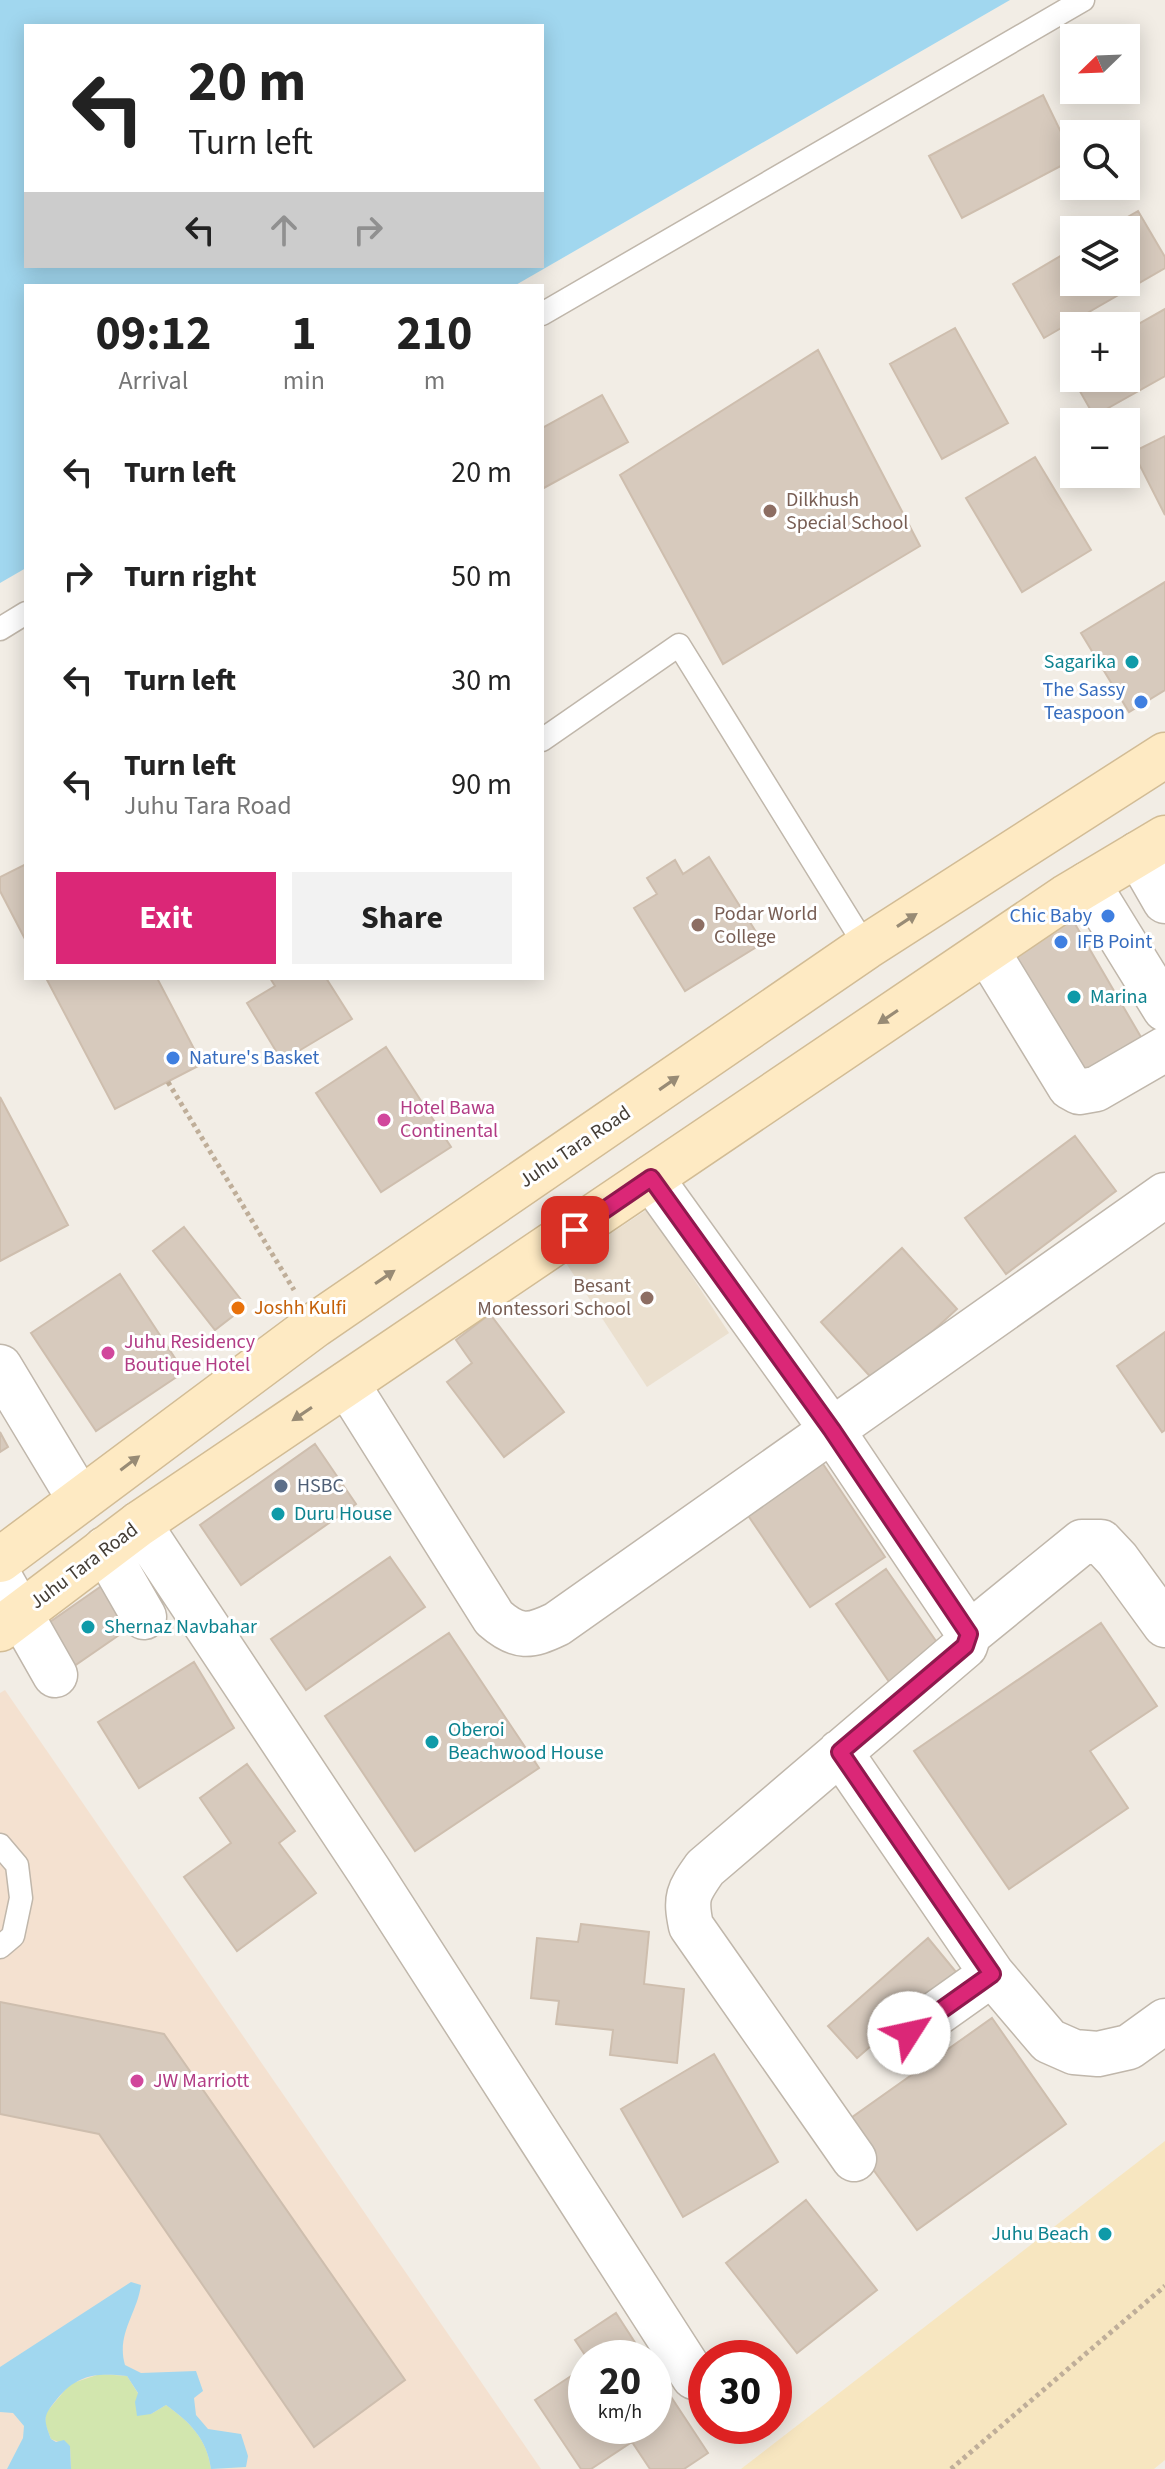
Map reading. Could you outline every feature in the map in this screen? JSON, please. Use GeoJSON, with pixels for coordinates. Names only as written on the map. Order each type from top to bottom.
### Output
{"type":"FeatureCollection","features":[{"type":"Feature","properties":{"kind":"main road","name":"Juhu Tara Road"},"geometry":{"type":"LineString","coordinates":[[0,1560],[315,1325],[866,947],[1165,755]]}},
{"type":"Feature","properties":{"kind":"main road","name":"Juhu Tara Road"},"geometry":{"type":"LineString","coordinates":[[7,1607],[122,1537],[987,951],[1126,861]]}},
{"type":"Feature","properties":{"kind":"street"},"geometry":{"type":"LineString","coordinates":[[1126,861],[1165,901]]}},
{"type":"Feature","properties":{"kind":"street"},"geometry":{"type":"LineString","coordinates":[[1126,861],[1160,975]]}},
{"type":"Feature","properties":{"kind":"street"},"geometry":{"type":"LineString","coordinates":[[987,951],[1070,1087],[1079,1092],[1096,1089],[1165,1049]]}},
{"type":"Feature","properties":{"kind":"street"},"geometry":{"type":"LineString","coordinates":[[651,1178],[832,1430],[969,1634]]}},
{"type":"Feature","properties":{"kind":"street"},"geometry":{"type":"LineString","coordinates":[[347,1384],[494,1618],[508,1631],[533,1635],[557,1624],[1165,1195]]}},
{"type":"Feature","properties":{"kind":"street"},"geometry":{"type":"LineString","coordinates":[[0,1367],[80,1500]]}},
{"type":"Feature","properties":{"kind":"street"},"geometry":{"type":"LineString","coordinates":[[122,1537],[144,1617]]}},
{"type":"Feature","properties":{"kind":"street"},"geometry":{"type":"LineString","coordinates":[[122,1537],[377,1885],[688,2368]]}},
{"type":"Feature","properties":{"kind":"street"},"geometry":{"type":"LineString","coordinates":[[854,2159],[691,1926],[686,1902],[692,1887],[705,1868],[965,1646],[969,1634],[1082,1542],[1101,1542],[1165,1625]]}},
{"type":"Feature","properties":{"kind":"street"},"geometry":{"type":"LineString","coordinates":[[7,1607],[55,1675]]}},
{"type":"Feature","properties":{"kind":"street"},"geometry":{"type":"LineString","coordinates":[[840,1752],[992,1974],[1049,2041],[1074,2052],[1098,2054],[1129,2047],[1165,2021]]}},
{"type":"Feature","properties":{"kind":"street"},"geometry":{"type":"LineString","coordinates":[[909,2033],[992,1974]]}},
{"type":"Feature","properties":{"kind":"lane"},"geometry":{"type":"LineString","coordinates":[[544,313],[1083,0]]}},
{"type":"Feature","properties":{"kind":"lane"},"geometry":{"type":"LineString","coordinates":[[0,629],[24,614]]}},
{"type":"Feature","properties":{"kind":"lane"},"geometry":{"type":"LineString","coordinates":[[544,739],[679,645],[866,947]]}},
{"type":"Feature","properties":{"kind":"lane"},"geometry":{"type":"LineString","coordinates":[[0,1845],[17,1865],[21,1898],[13,1936],[0,1947]]}},
{"type":"Feature","properties":{"kind":"path"},"geometry":{"type":"LineString","coordinates":[[168,1082],[315,1325]]}},
{"type":"Feature","properties":{"kind":"path"},"geometry":{"type":"LineString","coordinates":[[951,2469],[1165,2286]]}},
{"type":"Feature","properties":{"kind":"shaded area","name":"Besant Montessori School"},"geometry":{"type":"Polygon","coordinates":[[[648,1209],[729,1333],[647,1387],[566,1263],[648,1209]]]}},
{"type":"Feature","properties":{"kind":"shaded area","name":"JW Marriott"},"geometry":{"type":"Polygon","coordinates":[[[5,1690],[541,2469],[0,2469],[0,1693],[5,1690]]]}},
{"type":"Feature","properties":{"kind":"green space"},"geometry":{"type":"Polygon","coordinates":[[[100,2374],[127,2376],[151,2414],[166,2405],[183,2418],[206,2449],[211,2469],[71,2469],[70,2446],[51,2439],[45,2423],[46,2413],[70,2384],[100,2374]]]}},
{"type":"Feature","properties":{"kind":"sand","name":"Juhu Beach"},"geometry":{"type":"Polygon","coordinates":[[[1165,2141],[1165,2460],[1154,2469],[741,2469],[773,2444],[792,2444],[792,2430],[1165,2141]]]}},
{"type":"Feature","properties":{"kind":"water"},"geometry":{"type":"Polygon","coordinates":[[[0,0],[1010,0],[517,284],[24,284],[24,569],[0,583],[0,0]]]}},
{"type":"Feature","properties":{"kind":"water"},"geometry":{"type":"Polygon","coordinates":[[[131,2282],[141,2285],[123,2344],[125,2365],[141,2373],[196,2371],[203,2391],[194,2398],[196,2415],[208,2429],[241,2434],[248,2456],[246,2467],[211,2469],[206,2449],[183,2418],[166,2405],[151,2414],[137,2416],[135,2402],[138,2393],[127,2376],[106,2375],[88,2377],[72,2384],[47,2414],[51,2439],[56,2442],[64,2440],[70,2446],[71,2469],[7,2469],[23,2438],[24,2426],[13,2413],[0,2412],[0,2367],[131,2282]]]}},
{"type":"Feature","properties":{"kind":"building"},"geometry":{"type":"Polygon","coordinates":[[[1043,95],[1060,130],[1060,166],[962,218],[929,156],[1043,95]]]}},
{"type":"Feature","properties":{"kind":"building"},"geometry":{"type":"Polygon","coordinates":[[[1138,211],[1165,257],[1165,268],[1140,282],[1140,216],[1129,216],[1138,211]]]}},
{"type":"Feature","properties":{"kind":"building"},"geometry":{"type":"Polygon","coordinates":[[[1060,256],[1060,296],[1117,296],[1089,312],[1060,312],[1060,329],[1044,338],[1013,284],[1060,256]]]}},
{"type":"Feature","properties":{"kind":"building"},"geometry":{"type":"Polygon","coordinates":[[[1165,309],[1165,376],[1140,390],[1140,323],[1165,309]]]}},
{"type":"Feature","properties":{"kind":"building"},"geometry":{"type":"Polygon","coordinates":[[[955,328],[1008,423],[942,459],[890,364],[955,328]]]}},
{"type":"Feature","properties":{"kind":"building","name":"Dilkhush Special School"},"geometry":{"type":"Polygon","coordinates":[[[818,350],[920,546],[723,664],[620,475],[818,350]]]}},
{"type":"Feature","properties":{"kind":"building"},"geometry":{"type":"Polygon","coordinates":[[[1080,392],[1137,392],[1108,408],[1089,408],[1080,392]]]}},
{"type":"Feature","properties":{"kind":"building"},"geometry":{"type":"Polygon","coordinates":[[[602,395],[628,442],[544,488],[544,427],[602,395]]]}},
{"type":"Feature","properties":{"kind":"building"},"geometry":{"type":"Polygon","coordinates":[[[1165,436],[1165,515],[1140,466],[1140,448],[1165,436]]]}},
{"type":"Feature","properties":{"kind":"building"},"geometry":{"type":"Polygon","coordinates":[[[1035,457],[1091,550],[1022,592],[966,498],[1035,457]]]}},
{"type":"Feature","properties":{"kind":"building","name":"Sagarika"},"geometry":{"type":"Polygon","coordinates":[[[1165,582],[1165,690],[1129,712],[1081,633],[1165,582]]]}},
{"type":"Feature","properties":{"kind":"building","name":"Podar World College"},"geometry":{"type":"Polygon","coordinates":[[[709,857],[763,943],[685,991],[634,908],[657,894],[647,878],[675,860],[683,874],[709,857]]]}},
{"type":"Feature","properties":{"kind":"building"},"geometry":{"type":"Polygon","coordinates":[[[24,865],[24,937],[0,891],[0,877],[24,865]]]}},
{"type":"Feature","properties":{"kind":"building","name":"Marina"},"geometry":{"type":"Polygon","coordinates":[[[1068,912],[1145,1044],[1081,1082],[1003,951],[1068,912]]]}},
{"type":"Feature","properties":{"kind":"building"},"geometry":{"type":"Polygon","coordinates":[[[47,980],[158,980],[202,1064],[115,1109],[47,980]]]}},
{"type":"Feature","properties":{"kind":"building"},"geometry":{"type":"Polygon","coordinates":[[[271,980],[327,980],[352,1019],[282,1061],[247,1003],[275,986],[271,980]]]}},
{"type":"Feature","properties":{"kind":"building","name":"Hotel Bawa Continental"},"geometry":{"type":"Polygon","coordinates":[[[386,1047],[451,1147],[381,1192],[316,1093],[386,1047]]]}},
{"type":"Feature","properties":{"kind":"building"},"geometry":{"type":"Polygon","coordinates":[[[0,1097],[68,1225],[0,1261],[0,1097]]]}},
{"type":"Feature","properties":{"kind":"building"},"geometry":{"type":"Polygon","coordinates":[[[1075,1136],[1116,1191],[1006,1274],[965,1218],[1075,1136]]]}},
{"type":"Feature","properties":{"kind":"building"},"geometry":{"type":"Polygon","coordinates":[[[184,1227],[246,1306],[215,1330],[153,1251],[184,1227]]]}},
{"type":"Feature","properties":{"kind":"building"},"geometry":{"type":"Polygon","coordinates":[[[902,1248],[957,1309],[876,1383],[821,1322],[902,1248]]]}},
{"type":"Feature","properties":{"kind":"building","name":"Juhu Residency Boutique Hotel"},"geometry":{"type":"Polygon","coordinates":[[[120,1274],[184,1372],[96,1431],[31,1333],[120,1274]]]}},
{"type":"Feature","properties":{"kind":"building"},"geometry":{"type":"Polygon","coordinates":[[[490,1314],[564,1412],[504,1457],[447,1382],[472,1363],[456,1340],[490,1314]]]}},
{"type":"Feature","properties":{"kind":"building"},"geometry":{"type":"Polygon","coordinates":[[[1165,1332],[1165,1430],[1162,1432],[1117,1366],[1165,1332]]]}},
{"type":"Feature","properties":{"kind":"building"},"geometry":{"type":"Polygon","coordinates":[[[0,1432],[8,1447],[0,1452],[0,1432]]]}},
{"type":"Feature","properties":{"kind":"building","name":"Duru House"},"geometry":{"type":"Polygon","coordinates":[[[315,1444],[356,1504],[241,1585],[200,1525],[315,1444]]]}},
{"type":"Feature","properties":{"kind":"building"},"geometry":{"type":"Polygon","coordinates":[[[821,1461],[885,1557],[810,1607],[745,1511],[821,1461]]]}},
{"type":"Feature","properties":{"kind":"building"},"geometry":{"type":"Polygon","coordinates":[[[390,1557],[425,1607],[306,1690],[271,1639],[390,1557]]]}},
{"type":"Feature","properties":{"kind":"building"},"geometry":{"type":"Polygon","coordinates":[[[886,1569],[945,1654],[894,1689],[836,1604],[886,1569]]]}},
{"type":"Feature","properties":{"kind":"building","name":"Shernaz Navbahar"},"geometry":{"type":"Polygon","coordinates":[[[113,1578],[138,1622],[64,1673],[37,1631],[113,1578]]]}},
{"type":"Feature","properties":{"kind":"building"},"geometry":{"type":"Polygon","coordinates":[[[1101,1623],[1157,1706],[1090,1751],[1128,1808],[1009,1889],[914,1751],[1101,1623]]]}},
{"type":"Feature","properties":{"kind":"building","name":"Oberoi Beachwood House"},"geometry":{"type":"Polygon","coordinates":[[[449,1633],[539,1768],[415,1851],[325,1716],[449,1633]]]}},
{"type":"Feature","properties":{"kind":"building"},"geometry":{"type":"Polygon","coordinates":[[[194,1662],[234,1728],[139,1788],[98,1722],[194,1662]]]}},
{"type":"Feature","properties":{"kind":"building"},"geometry":{"type":"Polygon","coordinates":[[[247,1764],[295,1831],[279,1843],[316,1893],[237,1951],[184,1877],[231,1843],[200,1798],[247,1764]]]}},
{"type":"Feature","properties":{"kind":"building"},"geometry":{"type":"Polygon","coordinates":[[[581,1924],[649,1932],[644,1984],[684,1989],[677,2063],[610,2055],[613,2030],[556,2024],[559,2001],[531,1998],[537,1938],[578,1942],[581,1924]]]}},
{"type":"Feature","properties":{"kind":"building"},"geometry":{"type":"Polygon","coordinates":[[[928,1938],[956,1972],[857,2058],[828,2026],[928,1938]]]}},
{"type":"Feature","properties":{"kind":"building"},"geometry":{"type":"Polygon","coordinates":[[[0,2002],[164,2034],[405,2380],[314,2447],[99,2134],[0,2114],[0,2002]]]}},
{"type":"Feature","properties":{"kind":"building"},"geometry":{"type":"Polygon","coordinates":[[[992,2018],[1066,2124],[917,2230],[841,2125],[992,2018]]]}},
{"type":"Feature","properties":{"kind":"building"},"geometry":{"type":"Polygon","coordinates":[[[714,2054],[778,2162],[683,2217],[621,2109],[714,2054]]]}},
{"type":"Feature","properties":{"kind":"building"},"geometry":{"type":"Polygon","coordinates":[[[806,2200],[877,2290],[797,2353],[792,2340],[787,2340],[726,2263],[806,2200]]]}},
{"type":"Feature","properties":{"kind":"building"},"geometry":{"type":"Polygon","coordinates":[[[616,2313],[633,2340],[575,2340],[616,2313]]]}},
{"type":"Feature","properties":{"kind":"building"},"geometry":{"type":"Polygon","coordinates":[[[568,2378],[568,2444],[629,2444],[591,2469],[581,2469],[535,2400],[568,2378]]]}},
{"type":"Feature","properties":{"kind":"building"},"geometry":{"type":"Polygon","coordinates":[[[672,2398],[688,2423],[688,2444],[702,2444],[708,2453],[684,2469],[650,2469],[633,2444],[672,2444],[672,2398]]]}},
{"type":"Feature","properties":{"kind":"place","name":"Dilkhush Special School"},"geometry":{"type":"Point","coordinates":[770,511]}},
{"type":"Feature","properties":{"kind":"place","name":"Sagarika"},"geometry":{"type":"Point","coordinates":[1132,662]}},
{"type":"Feature","properties":{"kind":"place","name":"The Sassy Teaspoon"},"geometry":{"type":"Point","coordinates":[1141,702]}},
{"type":"Feature","properties":{"kind":"place","name":"Chic Baby"},"geometry":{"type":"Point","coordinates":[1108,916]}},
{"type":"Feature","properties":{"kind":"place","name":"Podar World College"},"geometry":{"type":"Point","coordinates":[698,925]}},
{"type":"Feature","properties":{"kind":"place","name":"IFB Point"},"geometry":{"type":"Point","coordinates":[1061,942]}},
{"type":"Feature","properties":{"kind":"place","name":"Marina"},"geometry":{"type":"Point","coordinates":[1074,997]}},
{"type":"Feature","properties":{"kind":"place","name":"Nature's Basket"},"geometry":{"type":"Point","coordinates":[173,1058]}},
{"type":"Feature","properties":{"kind":"place","name":"Hotel Bawa Continental"},"geometry":{"type":"Point","coordinates":[384,1120]}},
{"type":"Feature","properties":{"kind":"place","name":"Besant Montessori School"},"geometry":{"type":"Point","coordinates":[647,1298]}},
{"type":"Feature","properties":{"kind":"place","name":"Joshh Kulfi"},"geometry":{"type":"Point","coordinates":[238,1308]}},
{"type":"Feature","properties":{"kind":"place","name":"Juhu Residency Boutique Hotel"},"geometry":{"type":"Point","coordinates":[108,1353]}},
{"type":"Feature","properties":{"kind":"place","name":"HSBC"},"geometry":{"type":"Point","coordinates":[281,1486]}},
{"type":"Feature","properties":{"kind":"place","name":"Duru House"},"geometry":{"type":"Point","coordinates":[278,1514]}},
{"type":"Feature","properties":{"kind":"place","name":"Shernaz Navbahar"},"geometry":{"type":"Point","coordinates":[88,1627]}},
{"type":"Feature","properties":{"kind":"place","name":"Oberoi Beachwood House"},"geometry":{"type":"Point","coordinates":[432,1742]}},
{"type":"Feature","properties":{"kind":"place","name":"JW Marriott"},"geometry":{"type":"Point","coordinates":[137,2081]}},
{"type":"Feature","properties":{"kind":"place","name":"Juhu Beach"},"geometry":{"type":"Point","coordinates":[1105,2234]}},
{"type":"Feature","properties":{"kind":"route"},"geometry":{"type":"LineString","coordinates":[[575,1230],[651,1178],[832,1430],[969,1634],[965,1646],[840,1752],[992,1974],[909,2033]]}}]}
